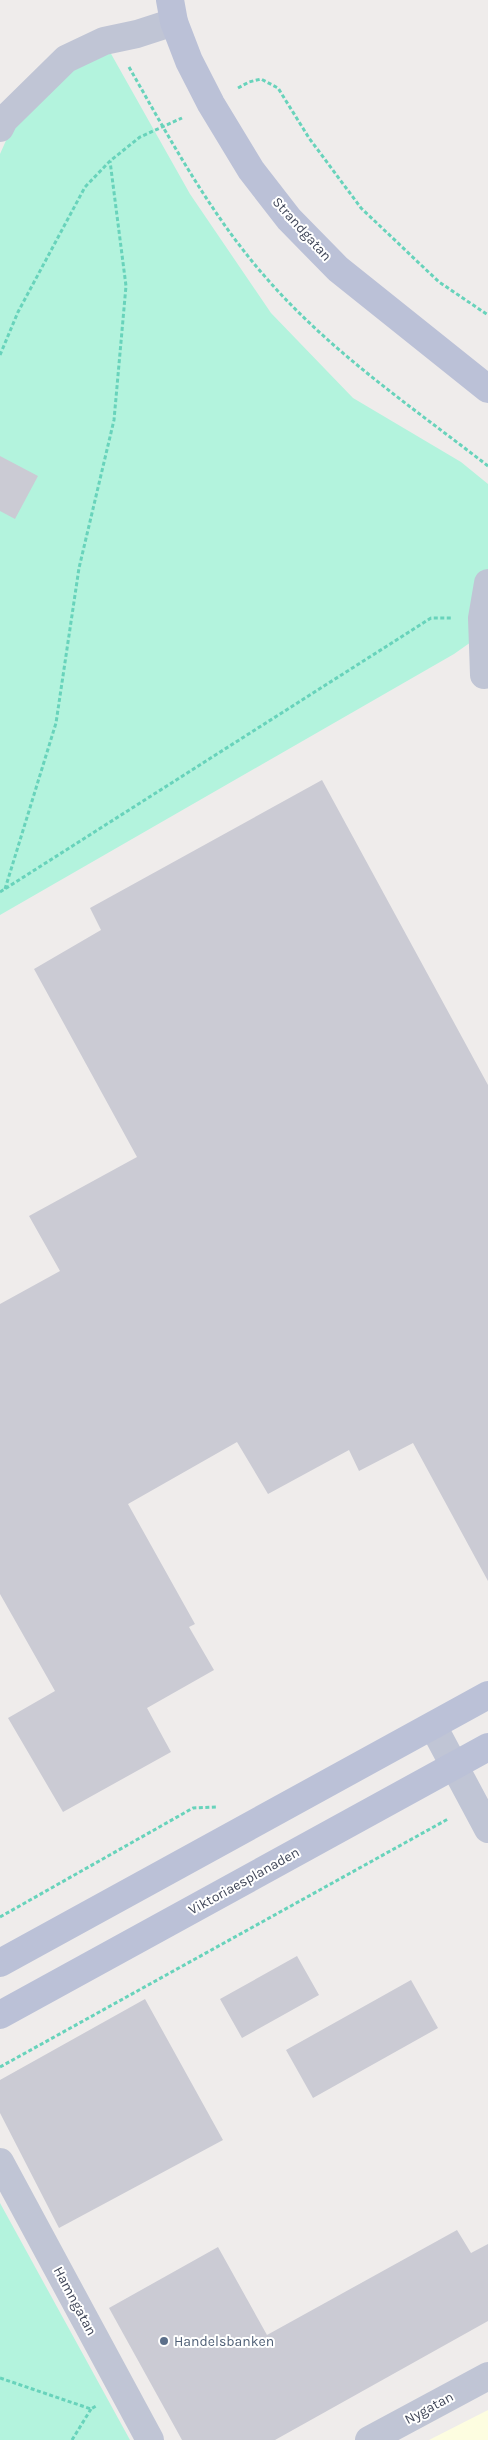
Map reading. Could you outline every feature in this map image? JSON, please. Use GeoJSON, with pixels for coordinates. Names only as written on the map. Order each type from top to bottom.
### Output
{"type":"FeatureCollection","features":[{"type":"Feature","properties":{"kind":"main road","name":"Strandgatan"},"geometry":{"type":"LineString","coordinates":[[172,11],[189,61],[211,104],[251,170],[303,233],[338,269],[488,389]]}},
{"type":"Feature","properties":{"kind":"main road"},"geometry":{"type":"LineString","coordinates":[[0,1963],[488,1695]]}},
{"type":"Feature","properties":{"kind":"main road","name":"Viktoriaesplanaden"},"geometry":{"type":"LineString","coordinates":[[0,2016],[488,1747]]}},
{"type":"Feature","properties":{"kind":"street"},"geometry":{"type":"LineString","coordinates":[[0,128],[4,120],[66,58],[104,41],[117,38],[172,11]]}},
{"type":"Feature","properties":{"kind":"street"},"geometry":{"type":"LineString","coordinates":[[484,675],[482,618],[488,583]]}},
{"type":"Feature","properties":{"kind":"street"},"geometry":{"type":"LineString","coordinates":[[433,1726],[488,1829]]}},
{"type":"Feature","properties":{"kind":"street","name":"Hamngatan"},"geometry":{"type":"LineString","coordinates":[[0,2162],[150,2440]]}},
{"type":"Feature","properties":{"kind":"street","name":"Nygatan"},"geometry":{"type":"LineString","coordinates":[[383,2437],[488,2376]]}},
{"type":"Feature","properties":{"kind":"path"},"geometry":{"type":"LineString","coordinates":[[117,38],[127,62],[164,128],[212,206],[268,280],[343,355],[488,466]]}},
{"type":"Feature","properties":{"kind":"path"},"geometry":{"type":"LineString","coordinates":[[0,355],[18,312],[85,187],[110,161],[140,137],[164,128],[249,82],[261,79],[278,88],[309,138],[361,208],[438,282],[488,315]]}},
{"type":"Feature","properties":{"kind":"path"},"geometry":{"type":"LineString","coordinates":[[5,889],[56,723],[79,568],[114,420],[126,286],[110,161]]}},
{"type":"Feature","properties":{"kind":"path"},"geometry":{"type":"LineString","coordinates":[[0,892],[431,618],[482,618]]}},
{"type":"Feature","properties":{"kind":"path"},"geometry":{"type":"LineString","coordinates":[[0,2067],[474,1804]]}},
{"type":"Feature","properties":{"kind":"path"},"geometry":{"type":"LineString","coordinates":[[0,2378],[91,2409]]}},
{"type":"Feature","properties":{"kind":"path"},"geometry":{"type":"LineString","coordinates":[[72,2440],[91,2409],[123,2390]]}},
{"type":"Feature","properties":{"kind":"shaded area"},"geometry":{"type":"Polygon","coordinates":[[[488,2410],[488,2440],[429,2440],[488,2410]]]}},
{"type":"Feature","properties":{"kind":"green space"},"geometry":{"type":"Polygon","coordinates":[[[110,52],[190,194],[271,313],[353,398],[461,462],[488,484],[488,630],[454,654],[0,915],[0,154],[12,127],[67,73],[110,52]]]}},
{"type":"Feature","properties":{"kind":"green space"},"geometry":{"type":"Polygon","coordinates":[[[0,2203],[130,2440],[0,2440],[0,2203]]]}},
{"type":"Feature","properties":{"kind":"building"},"geometry":{"type":"Polygon","coordinates":[[[0,456],[38,476],[15,519],[0,511],[0,456]]]}},
{"type":"Feature","properties":{"kind":"building"},"geometry":{"type":"Polygon","coordinates":[[[322,780],[488,1085],[488,1581],[413,1443],[359,1471],[349,1450],[268,1494],[237,1442],[128,1504],[195,1624],[189,1627],[214,1670],[147,1708],[171,1752],[63,1812],[8,1718],[55,1691],[0,1594],[0,1304],[60,1271],[29,1216],[137,1157],[34,969],[101,930],[90,908],[322,780]]]}},
{"type":"Feature","properties":{"kind":"building"},"geometry":{"type":"Polygon","coordinates":[[[297,1956],[319,1995],[242,2038],[220,1999],[297,1956]]]}},
{"type":"Feature","properties":{"kind":"building"},"geometry":{"type":"Polygon","coordinates":[[[411,1980],[438,2028],[313,2098],[286,2050],[411,1980]]]}},
{"type":"Feature","properties":{"kind":"building"},"geometry":{"type":"Polygon","coordinates":[[[145,1999],[223,2140],[59,2228],[0,2113],[0,2080],[145,1999]]]}},
{"type":"Feature","properties":{"kind":"building"},"geometry":{"type":"Polygon","coordinates":[[[457,2230],[471,2253],[488,2244],[488,2321],[275,2440],[182,2440],[109,2308],[218,2247],[267,2335],[457,2230]]]}},
{"type":"Feature","properties":{"kind":"place","name":"Handelsbanken"},"geometry":{"type":"Point","coordinates":[164,2341]}}]}
